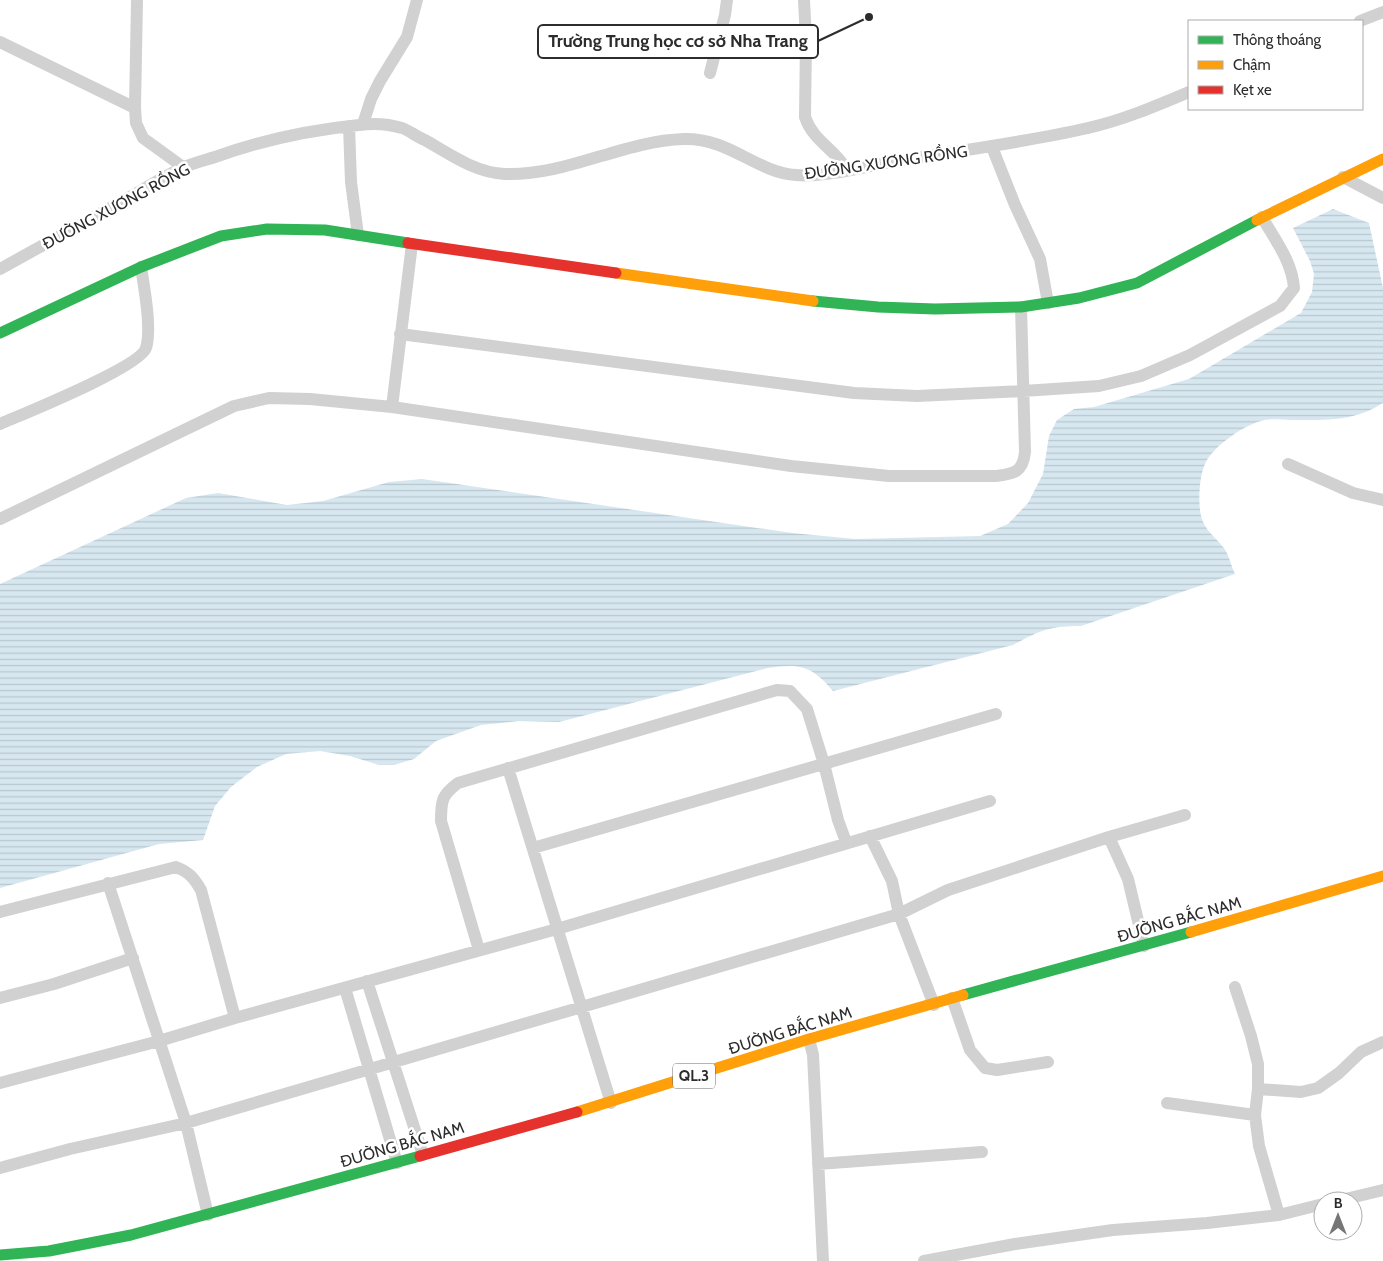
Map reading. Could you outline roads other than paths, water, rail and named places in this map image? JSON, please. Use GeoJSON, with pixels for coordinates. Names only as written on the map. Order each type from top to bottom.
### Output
{"type":"FeatureCollection","features":[{"type":"Feature","properties":{"kind":"main road"},"geometry":{"type":"LineString","coordinates":[[0,334],[141,267],[221,236],[242,231],[267,229],[325,230],[827,303],[935,309],[1021,307],[1080,298],[1138,283],[1262,217],[1383,159]]}},
{"type":"Feature","properties":{"kind":"main road","name":"ĐƯỜNG BẮC NAM"},"geometry":{"type":"LineString","coordinates":[[0,1255],[49,1251],[131,1234],[208,1215],[611,1103],[809,1039],[1144,946],[1383,876]]}},
{"type":"Feature","properties":{"kind":"street"},"geometry":{"type":"LineString","coordinates":[[137,0],[134,108],[136,123],[143,138],[183,168]]}},
{"type":"Feature","properties":{"kind":"street"},"geometry":{"type":"LineString","coordinates":[[363,124],[371,99],[380,81],[407,37],[417,0]]}},
{"type":"Feature","properties":{"kind":"street"},"geometry":{"type":"LineString","coordinates":[[710,73],[727,0]]}},
{"type":"Feature","properties":{"kind":"street"},"geometry":{"type":"LineString","coordinates":[[804,0],[806,39],[805,117],[816,138],[842,161],[847,170]]}},
{"type":"Feature","properties":{"kind":"street"},"geometry":{"type":"LineString","coordinates":[[1363,20],[1383,12]]}},
{"type":"Feature","properties":{"kind":"street"},"geometry":{"type":"LineString","coordinates":[[0,42],[134,108]]}},
{"type":"Feature","properties":{"kind":"street","name":"ĐƯỜNG XƯƠNG RỒNG"},"geometry":{"type":"LineString","coordinates":[[0,269],[183,168],[252,144],[349,126],[379,124],[404,129],[458,159],[478,168],[502,174],[533,173],[631,147],[682,139],[704,140],[720,144],[777,172],[813,176],[992,147],[1089,128],[1145,111],[1188,92]]}},
{"type":"Feature","properties":{"kind":"street"},"geometry":{"type":"LineString","coordinates":[[349,126],[351,182],[358,235]]}},
{"type":"Feature","properties":{"kind":"street"},"geometry":{"type":"LineString","coordinates":[[992,147],[1015,205],[1040,259],[1048,303]]}},
{"type":"Feature","properties":{"kind":"street"},"geometry":{"type":"LineString","coordinates":[[1343,177],[1383,198]]}},
{"type":"Feature","properties":{"kind":"street"},"geometry":{"type":"LineString","coordinates":[[400,334],[854,392],[917,396],[1099,386],[1141,376],[1190,355],[1280,306],[1294,288],[1293,278],[1289,264],[1262,217]]}},
{"type":"Feature","properties":{"kind":"street"},"geometry":{"type":"LineString","coordinates":[[392,407],[412,244]]}},
{"type":"Feature","properties":{"kind":"street"},"geometry":{"type":"LineString","coordinates":[[0,424],[63,397],[123,366],[143,353],[147,341],[147,309],[141,267]]}},
{"type":"Feature","properties":{"kind":"street"},"geometry":{"type":"LineString","coordinates":[[0,519],[234,406],[269,398],[310,399],[392,407],[791,466],[889,476],[996,476],[1013,474],[1024,463],[1025,452],[1021,307]]}},
{"type":"Feature","properties":{"kind":"street"},"geometry":{"type":"LineString","coordinates":[[1288,464],[1353,493],[1383,500]]}},
{"type":"Feature","properties":{"kind":"street"},"geometry":{"type":"LineString","coordinates":[[479,950],[441,820],[441,804],[446,792],[458,783],[508,768],[777,690],[790,691],[807,709],[846,842]]}},
{"type":"Feature","properties":{"kind":"street"},"geometry":{"type":"LineString","coordinates":[[533,848],[996,714]]}},
{"type":"Feature","properties":{"kind":"street"},"geometry":{"type":"LineString","coordinates":[[508,768],[611,1103]]}},
{"type":"Feature","properties":{"kind":"street"},"geometry":{"type":"LineString","coordinates":[[0,1083],[159,1042],[235,1018],[557,929],[846,842],[990,801]]}},
{"type":"Feature","properties":{"kind":"street"},"geometry":{"type":"LineString","coordinates":[[0,1168],[70,1149],[186,1123],[899,914],[948,890],[1109,837],[1185,815]]}},
{"type":"Feature","properties":{"kind":"street"},"geometry":{"type":"LineString","coordinates":[[870,836],[892,882],[899,914],[934,1005]]}},
{"type":"Feature","properties":{"kind":"street"},"geometry":{"type":"LineString","coordinates":[[1109,837],[1128,879],[1144,946]]}},
{"type":"Feature","properties":{"kind":"street"},"geometry":{"type":"LineString","coordinates":[[0,912],[176,867],[194,878],[201,890],[235,1018]]}},
{"type":"Feature","properties":{"kind":"street"},"geometry":{"type":"LineString","coordinates":[[108,884],[186,1123],[208,1215]]}},
{"type":"Feature","properties":{"kind":"street"},"geometry":{"type":"LineString","coordinates":[[0,998],[54,984],[133,958]]}},
{"type":"Feature","properties":{"kind":"street"},"geometry":{"type":"LineString","coordinates":[[367,981],[423,1155]]}},
{"type":"Feature","properties":{"kind":"street"},"geometry":{"type":"LineString","coordinates":[[1235,987],[1258,1064],[1255,1115],[1259,1146],[1279,1215]]}},
{"type":"Feature","properties":{"kind":"street"},"geometry":{"type":"LineString","coordinates":[[345,988],[397,1163]]}},
{"type":"Feature","properties":{"kind":"street"},"geometry":{"type":"LineString","coordinates":[[952,998],[970,1050],[985,1068],[997,1070],[1048,1062]]}},
{"type":"Feature","properties":{"kind":"street"},"geometry":{"type":"LineString","coordinates":[[809,1039],[813,1055],[823,1261]]}},
{"type":"Feature","properties":{"kind":"street"},"geometry":{"type":"LineString","coordinates":[[1258,1089],[1301,1092],[1318,1088],[1339,1073],[1361,1052],[1383,1042]]}},
{"type":"Feature","properties":{"kind":"street"},"geometry":{"type":"LineString","coordinates":[[1167,1104],[1255,1115]]}},
{"type":"Feature","properties":{"kind":"street"},"geometry":{"type":"LineString","coordinates":[[818,1164],[982,1152]]}},
{"type":"Feature","properties":{"kind":"street"},"geometry":{"type":"LineString","coordinates":[[1363,1195],[1383,1190]]}},
{"type":"Feature","properties":{"kind":"street"},"geometry":{"type":"LineString","coordinates":[[924,1261],[1015,1244],[1113,1230],[1279,1215],[1313,1206]]}},
{"type":"Feature","properties":{"kind":"place","name":"Trường Trung học cơ sở Nha Trang"},"geometry":{"type":"Point","coordinates":[869,17]}}]}
